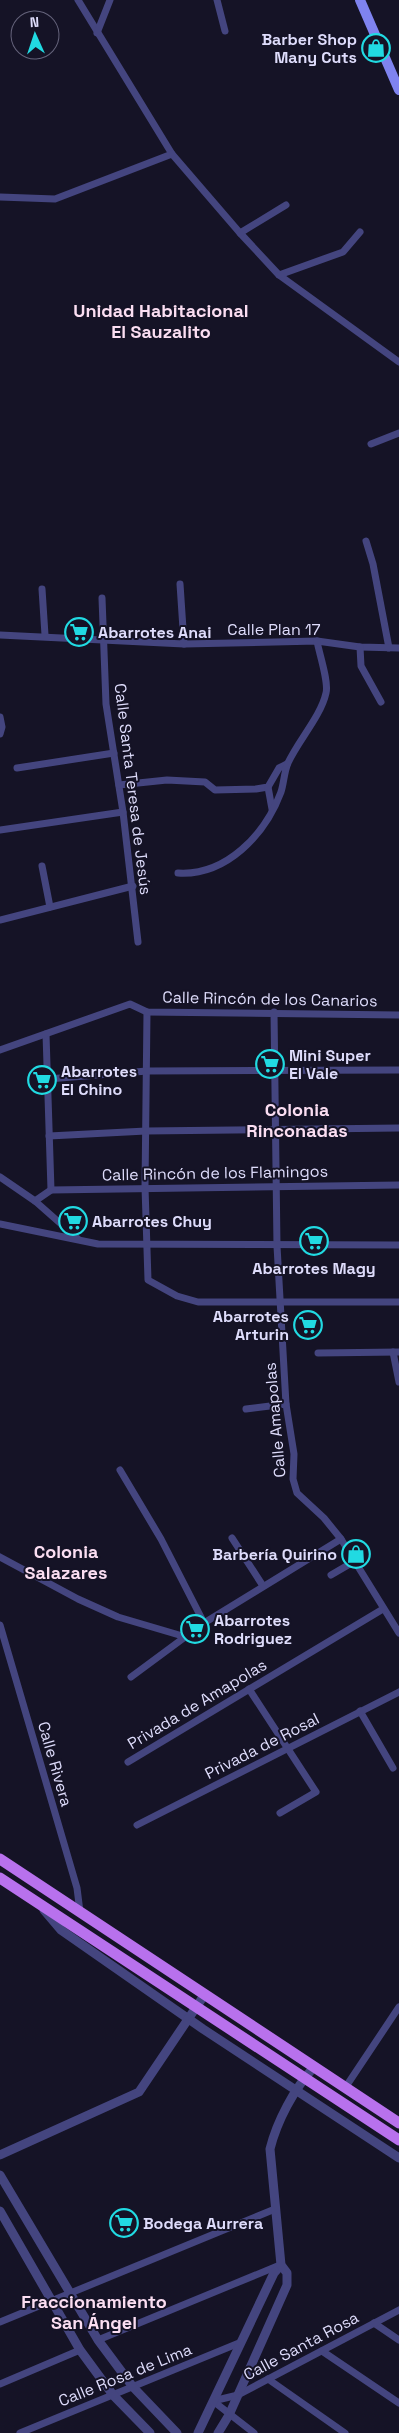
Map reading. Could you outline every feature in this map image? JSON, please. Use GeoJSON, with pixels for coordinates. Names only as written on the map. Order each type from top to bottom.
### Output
{"type":"FeatureCollection","features":[{"type":"Feature","properties":{"kind":"main road"},"geometry":{"type":"LineString","coordinates":[[360,0],[399,90]]}},
{"type":"Feature","properties":{"kind":"main road"},"geometry":{"type":"LineString","coordinates":[[0,1859],[399,2123]]}},
{"type":"Feature","properties":{"kind":"main road"},"geometry":{"type":"LineString","coordinates":[[0,1878],[399,2140]]}},
{"type":"Feature","properties":{"kind":"street"},"geometry":{"type":"LineString","coordinates":[[78,0],[172,154],[240,233],[279,275],[399,362]]}},
{"type":"Feature","properties":{"kind":"street"},"geometry":{"type":"LineString","coordinates":[[97,34],[110,0]]}},
{"type":"Feature","properties":{"kind":"street"},"geometry":{"type":"LineString","coordinates":[[216,0],[225,31]]}},
{"type":"Feature","properties":{"kind":"street"},"geometry":{"type":"LineString","coordinates":[[0,197],[55,199],[172,154]]}},
{"type":"Feature","properties":{"kind":"street"},"geometry":{"type":"LineString","coordinates":[[240,233],[286,205]]}},
{"type":"Feature","properties":{"kind":"street"},"geometry":{"type":"LineString","coordinates":[[279,275],[343,252],[360,232]]}},
{"type":"Feature","properties":{"kind":"street"},"geometry":{"type":"LineString","coordinates":[[371,444],[399,434]]}},
{"type":"Feature","properties":{"kind":"street"},"geometry":{"type":"LineString","coordinates":[[366,541],[373,564],[389,648]]}},
{"type":"Feature","properties":{"kind":"street"},"geometry":{"type":"LineString","coordinates":[[180,584],[184,644]]}},
{"type":"Feature","properties":{"kind":"street"},"geometry":{"type":"LineString","coordinates":[[42,589],[45,635]]}},
{"type":"Feature","properties":{"kind":"street","name":"Calle Santa Teresa de Jesús"},"geometry":{"type":"LineString","coordinates":[[102,598],[106,704],[133,886],[138,942]]}},
{"type":"Feature","properties":{"kind":"street","name":"Calle Plan 17"},"geometry":{"type":"LineString","coordinates":[[0,635],[45,635],[184,644],[317,641],[360,647],[399,648]]}},
{"type":"Feature","properties":{"kind":"street"},"geometry":{"type":"LineString","coordinates":[[178,872],[195,874],[212,869],[248,845],[259,832],[281,792],[287,764],[327,691],[317,641]]}},
{"type":"Feature","properties":{"kind":"street"},"geometry":{"type":"LineString","coordinates":[[360,647],[361,666],[381,702]]}},
{"type":"Feature","properties":{"kind":"street"},"geometry":{"type":"LineString","coordinates":[[0,717],[2,727],[0,734]]}},
{"type":"Feature","properties":{"kind":"street"},"geometry":{"type":"LineString","coordinates":[[17,768],[114,753]]}},
{"type":"Feature","properties":{"kind":"street"},"geometry":{"type":"LineString","coordinates":[[272,809],[268,787],[279,768],[287,764]]}},
{"type":"Feature","properties":{"kind":"street"},"geometry":{"type":"LineString","coordinates":[[119,785],[167,780],[205,782],[215,790],[268,787]]}},
{"type":"Feature","properties":{"kind":"street"},"geometry":{"type":"LineString","coordinates":[[0,830],[123,812]]}},
{"type":"Feature","properties":{"kind":"street"},"geometry":{"type":"LineString","coordinates":[[42,866],[50,907]]}},
{"type":"Feature","properties":{"kind":"street"},"geometry":{"type":"LineString","coordinates":[[0,920],[133,886]]}},
{"type":"Feature","properties":{"kind":"street","name":"Calle Rincón de los Canarios"},"geometry":{"type":"LineString","coordinates":[[0,1050],[130,1004],[146,1012],[274,1012],[399,1015]]}},
{"type":"Feature","properties":{"kind":"street"},"geometry":{"type":"LineString","coordinates":[[146,1012],[145,1187],[148,1280],[177,1296],[198,1302],[399,1302]]}},
{"type":"Feature","properties":{"kind":"street","name":"Calle Amapolas"},"geometry":{"type":"LineString","coordinates":[[274,1012],[276,1246],[286,1404],[294,1454],[293,1479],[298,1494],[324,1518],[341,1539],[383,1609],[397,1625],[399,1634]]}},
{"type":"Feature","properties":{"kind":"street"},"geometry":{"type":"LineString","coordinates":[[35,1201],[51,1190],[46,1034]]}},
{"type":"Feature","properties":{"kind":"street"},"geometry":{"type":"LineString","coordinates":[[48,1079],[146,1071],[274,1072],[399,1070]]}},
{"type":"Feature","properties":{"kind":"street"},"geometry":{"type":"LineString","coordinates":[[49,1136],[146,1131],[399,1128]]}},
{"type":"Feature","properties":{"kind":"street"},"geometry":{"type":"LineString","coordinates":[[0,1177],[35,1201],[78,1239]]}},
{"type":"Feature","properties":{"kind":"street","name":"Calle Rincón de los Flamingos"},"geometry":{"type":"LineString","coordinates":[[51,1190],[145,1187],[399,1185]]}},
{"type":"Feature","properties":{"kind":"street"},"geometry":{"type":"LineString","coordinates":[[0,1224],[98,1244],[146,1246],[399,1245]]}},
{"type":"Feature","properties":{"kind":"street"},"geometry":{"type":"LineString","coordinates":[[318,1353],[396,1352],[399,1382]]}},
{"type":"Feature","properties":{"kind":"street"},"geometry":{"type":"LineString","coordinates":[[246,1409],[286,1404]]}},
{"type":"Feature","properties":{"kind":"street"},"geometry":{"type":"LineString","coordinates":[[120,1470],[161,1539],[204,1623]]}},
{"type":"Feature","properties":{"kind":"street"},"geometry":{"type":"LineString","coordinates":[[232,1538],[263,1586]]}},
{"type":"Feature","properties":{"kind":"street"},"geometry":{"type":"LineString","coordinates":[[131,1677],[204,1623],[341,1539]]}},
{"type":"Feature","properties":{"kind":"street"},"geometry":{"type":"LineString","coordinates":[[0,1557],[78,1599],[118,1617],[186,1636]]}},
{"type":"Feature","properties":{"kind":"street"},"geometry":{"type":"LineString","coordinates":[[331,1575],[355,1561]]}},
{"type":"Feature","properties":{"kind":"street","name":"Privada de Amapolas"},"geometry":{"type":"LineString","coordinates":[[128,1762],[383,1609]]}},
{"type":"Feature","properties":{"kind":"street","name":"Calle Rivera"},"geometry":{"type":"LineString","coordinates":[[0,1625],[77,1888],[80,1912]]}},
{"type":"Feature","properties":{"kind":"street"},"geometry":{"type":"LineString","coordinates":[[249,1689],[316,1792],[280,1813]]}},
{"type":"Feature","properties":{"kind":"street","name":"Privada de Rosal"},"geometry":{"type":"LineString","coordinates":[[137,1825],[399,1692]]}},
{"type":"Feature","properties":{"kind":"street"},"geometry":{"type":"LineString","coordinates":[[360,1711],[393,1768]]}},
{"type":"Feature","properties":{"kind":"street"},"geometry":{"type":"LineString","coordinates":[[39,1904],[60,1930],[296,2091],[399,2158]]}},
{"type":"Feature","properties":{"kind":"street"},"geometry":{"type":"LineString","coordinates":[[0,2155],[139,2092],[205,1994]]}},
{"type":"Feature","properties":{"kind":"street"},"geometry":{"type":"LineString","coordinates":[[345,2088],[399,2007]]}},
{"type":"Feature","properties":{"kind":"street"},"geometry":{"type":"LineString","coordinates":[[218,2433],[229,2415],[287,2285],[287,2272],[281,2265],[270,2149],[273,2135],[296,2091],[314,2067]]}},
{"type":"Feature","properties":{"kind":"street"},"geometry":{"type":"LineString","coordinates":[[0,2174],[98,2340],[133,2387],[177,2433]]}},
{"type":"Feature","properties":{"kind":"street"},"geometry":{"type":"LineString","coordinates":[[19,2207],[1,2213],[80,2350],[113,2395],[150,2433]]}},
{"type":"Feature","properties":{"kind":"street"},"geometry":{"type":"LineString","coordinates":[[1,2320],[71,2294],[275,2209]]}},
{"type":"Feature","properties":{"kind":"street"},"geometry":{"type":"LineString","coordinates":[[98,2340],[281,2265]]}},
{"type":"Feature","properties":{"kind":"street"},"geometry":{"type":"LineString","coordinates":[[198,2433],[239,2343],[274,2273],[281,2265]]}},
{"type":"Feature","properties":{"kind":"street","name":"Calle Santa Rosa"},"geometry":{"type":"LineString","coordinates":[[213,2401],[238,2395],[399,2310]]}},
{"type":"Feature","properties":{"kind":"street"},"geometry":{"type":"LineString","coordinates":[[374,2323],[399,2340]]}},
{"type":"Feature","properties":{"kind":"street","name":"Calle Rosa de Lima"},"geometry":{"type":"LineString","coordinates":[[20,2433],[239,2343]]}},
{"type":"Feature","properties":{"kind":"street"},"geometry":{"type":"LineString","coordinates":[[0,2384],[80,2350]]}},
{"type":"Feature","properties":{"kind":"street"},"geometry":{"type":"LineString","coordinates":[[322,2351],[399,2403]]}},
{"type":"Feature","properties":{"kind":"street"},"geometry":{"type":"LineString","coordinates":[[268,2379],[345,2433]]}},
{"type":"Feature","properties":{"kind":"street"},"geometry":{"type":"LineString","coordinates":[[213,2401],[254,2433]]}},
{"type":"Feature","properties":{"kind":"place","name":"Barber Shop Many Cuts"},"geometry":{"type":"Point","coordinates":[376,48]}},
{"type":"Feature","properties":{"kind":"place","name":"Abarrotes Anai"},"geometry":{"type":"Point","coordinates":[79,632]}},
{"type":"Feature","properties":{"kind":"place","name":"Mini Super El Vale"},"geometry":{"type":"Point","coordinates":[270,1064]}},
{"type":"Feature","properties":{"kind":"place","name":"Abarrotes El Chino"},"geometry":{"type":"Point","coordinates":[42,1080]}},
{"type":"Feature","properties":{"kind":"place","name":"Abarrotes Chuy"},"geometry":{"type":"Point","coordinates":[73,1221]}},
{"type":"Feature","properties":{"kind":"place","name":"Abarrotes Magy"},"geometry":{"type":"Point","coordinates":[314,1241]}},
{"type":"Feature","properties":{"kind":"place","name":"Abarrotes Arturin"},"geometry":{"type":"Point","coordinates":[308,1325]}},
{"type":"Feature","properties":{"kind":"place","name":"Barbería Quirino"},"geometry":{"type":"Point","coordinates":[356,1554]}},
{"type":"Feature","properties":{"kind":"place","name":"Abarrotes Rodriguez"},"geometry":{"type":"Point","coordinates":[195,1629]}},
{"type":"Feature","properties":{"kind":"place","name":"Bodega Aurrera"},"geometry":{"type":"Point","coordinates":[124,2223]}},
{"type":"Feature","properties":{"kind":"district","name":"Unidad Habitacional El Sauzalito"},"geometry":{"type":"Point","coordinates":[161,320]}},
{"type":"Feature","properties":{"kind":"district","name":"Colonia Rinconadas"},"geometry":{"type":"Point","coordinates":[297,1119]}},
{"type":"Feature","properties":{"kind":"district","name":"Colonia Salazares"},"geometry":{"type":"Point","coordinates":[66,1561]}},
{"type":"Feature","properties":{"kind":"district","name":"Fraccionamiento San Ángel"},"geometry":{"type":"Point","coordinates":[94,2311]}}]}
